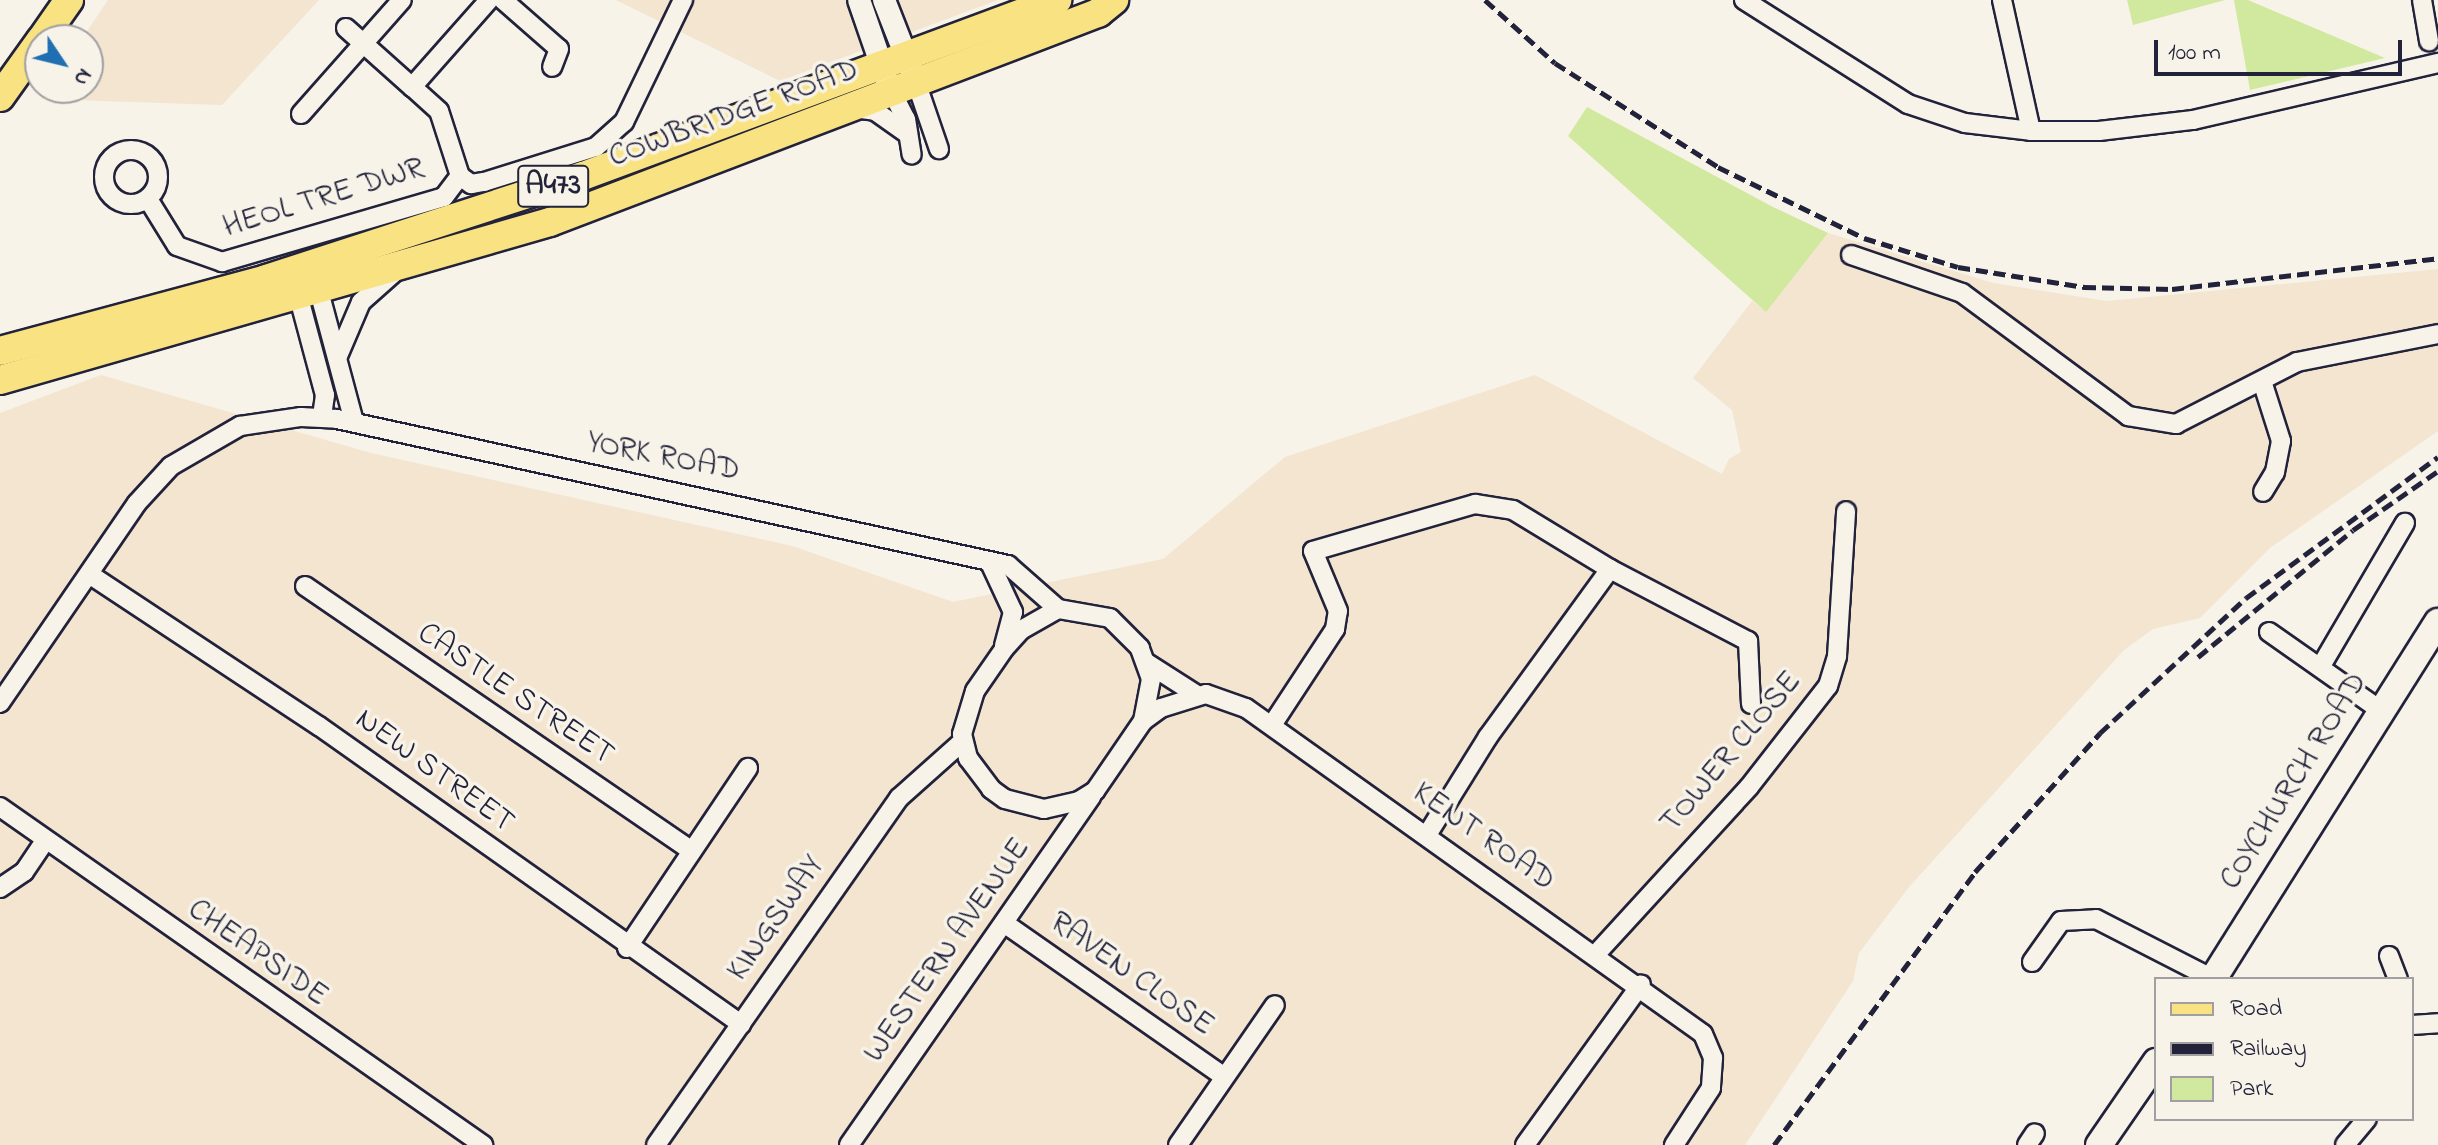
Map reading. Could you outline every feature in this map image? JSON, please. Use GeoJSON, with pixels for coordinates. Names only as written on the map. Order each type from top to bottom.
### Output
{"type":"FeatureCollection","features":[{"type":"Feature","properties":{"kind":"main road"},"geometry":{"type":"LineString","coordinates":[[52,24],[69,0]]}},
{"type":"Feature","properties":{"kind":"main road","name":"COWBRIDGE ROAD"},"geometry":{"type":"LineString","coordinates":[[0,380],[304,278],[1057,0]]}},
{"type":"Feature","properties":{"kind":"main road","name":"COWBRIDGE ROAD"},"geometry":{"type":"LineString","coordinates":[[0,351],[304,278],[398,269],[550,222],[1098,13],[1114,0]]}},
{"type":"Feature","properties":{"kind":"main road"},"geometry":{"type":"LineString","coordinates":[[0,97],[24,63]]}},
{"type":"Feature","properties":{"kind":"main road","name":"COYCHURCH ROAD"},"geometry":{"type":"LineString","coordinates":[[2214,977],[2438,622]]}},
{"type":"Feature","properties":{"kind":"main road"},"geometry":{"type":"LineString","coordinates":[[2099,1145],[2154,1065]]}},
{"type":"Feature","properties":{"kind":"street"},"geometry":{"type":"LineString","coordinates":[[301,114],[402,0]]}},
{"type":"Feature","properties":{"kind":"street"},"geometry":{"type":"LineString","coordinates":[[412,87],[489,0]]}},
{"type":"Feature","properties":{"kind":"street"},"geometry":{"type":"LineString","coordinates":[[503,0],[559,49],[552,67]]}},
{"type":"Feature","properties":{"kind":"street","name":"HEOL TRE DWR"},"geometry":{"type":"LineString","coordinates":[[148,199],[177,246],[222,262],[444,197],[460,176],[471,184],[484,182],[611,138],[624,122],[683,0]]}},
{"type":"Feature","properties":{"kind":"street"},"geometry":{"type":"LineString","coordinates":[[859,0],[939,149]]}},
{"type":"Feature","properties":{"kind":"street"},"geometry":{"type":"LineString","coordinates":[[884,0],[893,61]]}},
{"type":"Feature","properties":{"kind":"street"},"geometry":{"type":"LineString","coordinates":[[1744,0],[1847,69],[1908,104],[1965,123],[2031,131],[2099,131],[2193,120],[2438,63]]}},
{"type":"Feature","properties":{"kind":"street"},"geometry":{"type":"LineString","coordinates":[[2002,0],[2031,131]]}},
{"type":"Feature","properties":{"kind":"street"},"geometry":{"type":"LineString","coordinates":[[2422,0],[2429,41]]}},
{"type":"Feature","properties":{"kind":"street"},"geometry":{"type":"LineString","coordinates":[[346,28],[439,111],[460,176]]}},
{"type":"Feature","properties":{"kind":"street"},"geometry":{"type":"LineString","coordinates":[[904,87],[906,133],[912,155]]}},
{"type":"Feature","properties":{"kind":"street"},"geometry":{"type":"LineString","coordinates":[[854,108],[875,111],[906,133]]}},
{"type":"Feature","properties":{"kind":"street"},"geometry":{"type":"LineString","coordinates":[[1851,255],[1962,293],[2128,416],[2176,424],[2297,362],[2438,334]]}},
{"type":"Feature","properties":{"kind":"street"},"geometry":{"type":"LineString","coordinates":[[338,356],[361,302],[398,269]]}},
{"type":"Feature","properties":{"kind":"street"},"geometry":{"type":"LineString","coordinates":[[304,278],[338,356],[354,422]]}},
{"type":"Feature","properties":{"kind":"street"},"geometry":{"type":"LineString","coordinates":[[304,278],[325,395],[322,416]]}},
{"type":"Feature","properties":{"kind":"street"},"geometry":{"type":"LineString","coordinates":[[2262,381],[2281,441],[2275,472],[2263,492]]}},
{"type":"Feature","properties":{"kind":"street","name":"YORK ROAD"},"geometry":{"type":"LineString","coordinates":[[0,703],[137,503],[171,466],[210,438],[240,426],[322,416],[863,530],[991,565],[1008,565],[1058,609]]}},
{"type":"Feature","properties":{"kind":"street"},"geometry":{"type":"LineString","coordinates":[[1272,725],[1335,629],[1338,611],[1313,551],[1475,504],[1513,510],[1610,569],[1748,641],[1751,704]]}},
{"type":"Feature","properties":{"kind":"street","name":"TOWER CLOSE"},"geometry":{"type":"LineString","coordinates":[[1596,954],[1749,787],[1828,686],[1838,641],[1846,511]]}},
{"type":"Feature","properties":{"kind":"street"},"geometry":{"type":"LineString","coordinates":[[2321,666],[2405,523]]}},
{"type":"Feature","properties":{"kind":"street"},"geometry":{"type":"LineString","coordinates":[[991,565],[1013,612],[1004,649]]}},
{"type":"Feature","properties":{"kind":"street"},"geometry":{"type":"LineString","coordinates":[[1427,835],[1488,737],[1610,569]]}},
{"type":"Feature","properties":{"kind":"street","name":"NEW STREET"},"geometry":{"type":"LineString","coordinates":[[89,574],[319,726],[627,948],[741,1024]]}},
{"type":"Feature","properties":{"kind":"street","name":"CASTLE STREET"},"geometry":{"type":"LineString","coordinates":[[305,586],[692,851]]}},
{"type":"Feature","properties":{"kind":"street"},"geometry":{"type":"LineString","coordinates":[[1058,609],[1110,618],[1147,663],[1151,696],[1143,721],[1095,791],[1079,801],[1044,809],[1005,799],[979,776],[963,741],[968,706],[1004,649],[1021,630],[1058,609]]}},
{"type":"Feature","properties":{"kind":"street"},"geometry":{"type":"LineString","coordinates":[[2269,632],[2380,710]]}},
{"type":"Feature","properties":{"kind":"street","name":"KENT ROAD"},"geometry":{"type":"LineString","coordinates":[[1147,663],[1197,695],[1225,698],[1272,725],[1641,984],[1703,1034],[1713,1058],[1711,1088],[1674,1145]]}},
{"type":"Feature","properties":{"kind":"street"},"geometry":{"type":"LineString","coordinates":[[1143,721],[1161,708],[1197,695]]}},
{"type":"Feature","properties":{"kind":"street","name":"KINGSWAY"},"geometry":{"type":"LineString","coordinates":[[656,1145],[899,798],[963,741]]}},
{"type":"Feature","properties":{"kind":"street"},"geometry":{"type":"LineString","coordinates":[[627,948],[748,768]]}},
{"type":"Feature","properties":{"kind":"street","name":"WESTERN AVENUE"},"geometry":{"type":"LineString","coordinates":[[849,1145],[1095,791]]}},
{"type":"Feature","properties":{"kind":"street","name":"CHEAPSIDE"},"geometry":{"type":"LineString","coordinates":[[0,807],[44,842],[483,1145]]}},
{"type":"Feature","properties":{"kind":"street"},"geometry":{"type":"LineString","coordinates":[[0,888],[24,872],[44,842]]}},
{"type":"Feature","properties":{"kind":"street"},"geometry":{"type":"LineString","coordinates":[[2032,962],[2061,921],[2096,919],[2209,977]]}},
{"type":"Feature","properties":{"kind":"street","name":"RAVEN CLOSE"},"geometry":{"type":"LineString","coordinates":[[1004,923],[1223,1076]]}},
{"type":"Feature","properties":{"kind":"street"},"geometry":{"type":"LineString","coordinates":[[2389,956],[2397,977]]}},
{"type":"Feature","properties":{"kind":"street"},"geometry":{"type":"LineString","coordinates":[[1525,1145],[1641,984]]}},
{"type":"Feature","properties":{"kind":"street","name":"RAVEN CLOSE"},"geometry":{"type":"LineString","coordinates":[[1178,1145],[1275,1005]]}},
{"type":"Feature","properties":{"kind":"street"},"geometry":{"type":"LineString","coordinates":[[2414,1025],[2438,1023]]}},
{"type":"Feature","properties":{"kind":"street"},"geometry":{"type":"LineString","coordinates":[[2347,1132],[2364,1121]]}},
{"type":"Feature","properties":{"kind":"shaded area"},"geometry":{"type":"Polygon","coordinates":[[[108,0],[319,0],[222,105],[104,101],[104,24],[92,24],[108,0]]]}},
{"type":"Feature","properties":{"kind":"shaded area"},"geometry":{"type":"Polygon","coordinates":[[[616,0],[998,0],[780,81],[616,0]]]}},
{"type":"Feature","properties":{"kind":"shaded area"},"geometry":{"type":"Polygon","coordinates":[[[1828,233],[1993,283],[2107,301],[2438,269],[2438,431],[2270,548],[2200,618],[2153,629],[2124,650],[1909,887],[1859,953],[1853,981],[1745,1145],[0,1145],[0,413],[101,375],[371,453],[792,546],[953,602],[1163,559],[1285,457],[1535,375],[1722,474],[1729,459],[1741,452],[1732,410],[1693,378],[1752,301],[1766,311],[1828,233]]]}},
{"type":"Feature","properties":{"kind":"green space"},"geometry":{"type":"Polygon","coordinates":[[[2127,0],[2225,0],[2133,25],[2127,0]]]}},
{"type":"Feature","properties":{"kind":"green space"},"geometry":{"type":"Polygon","coordinates":[[[2234,0],[2248,0],[2385,58],[2250,90],[2234,0]]]}},
{"type":"Feature","properties":{"kind":"green space"},"geometry":{"type":"Polygon","coordinates":[[[1587,107],[1773,207],[1828,233],[1766,312],[1568,136],[1587,107]]]}},
{"type":"Feature","properties":{"kind":"railway"},"geometry":{"type":"LineString","coordinates":[[1485,0],[1555,63],[1718,167],[1864,238],[1958,267],[2084,287],[2172,289],[2438,258]]}},
{"type":"Feature","properties":{"kind":"railway"},"geometry":{"type":"LineString","coordinates":[[1774,1145],[1975,872],[2100,733],[2246,598],[2438,457]]}},
{"type":"Feature","properties":{"kind":"railway"},"geometry":{"type":"LineString","coordinates":[[2198,657],[2353,530],[2438,471]]}}]}
